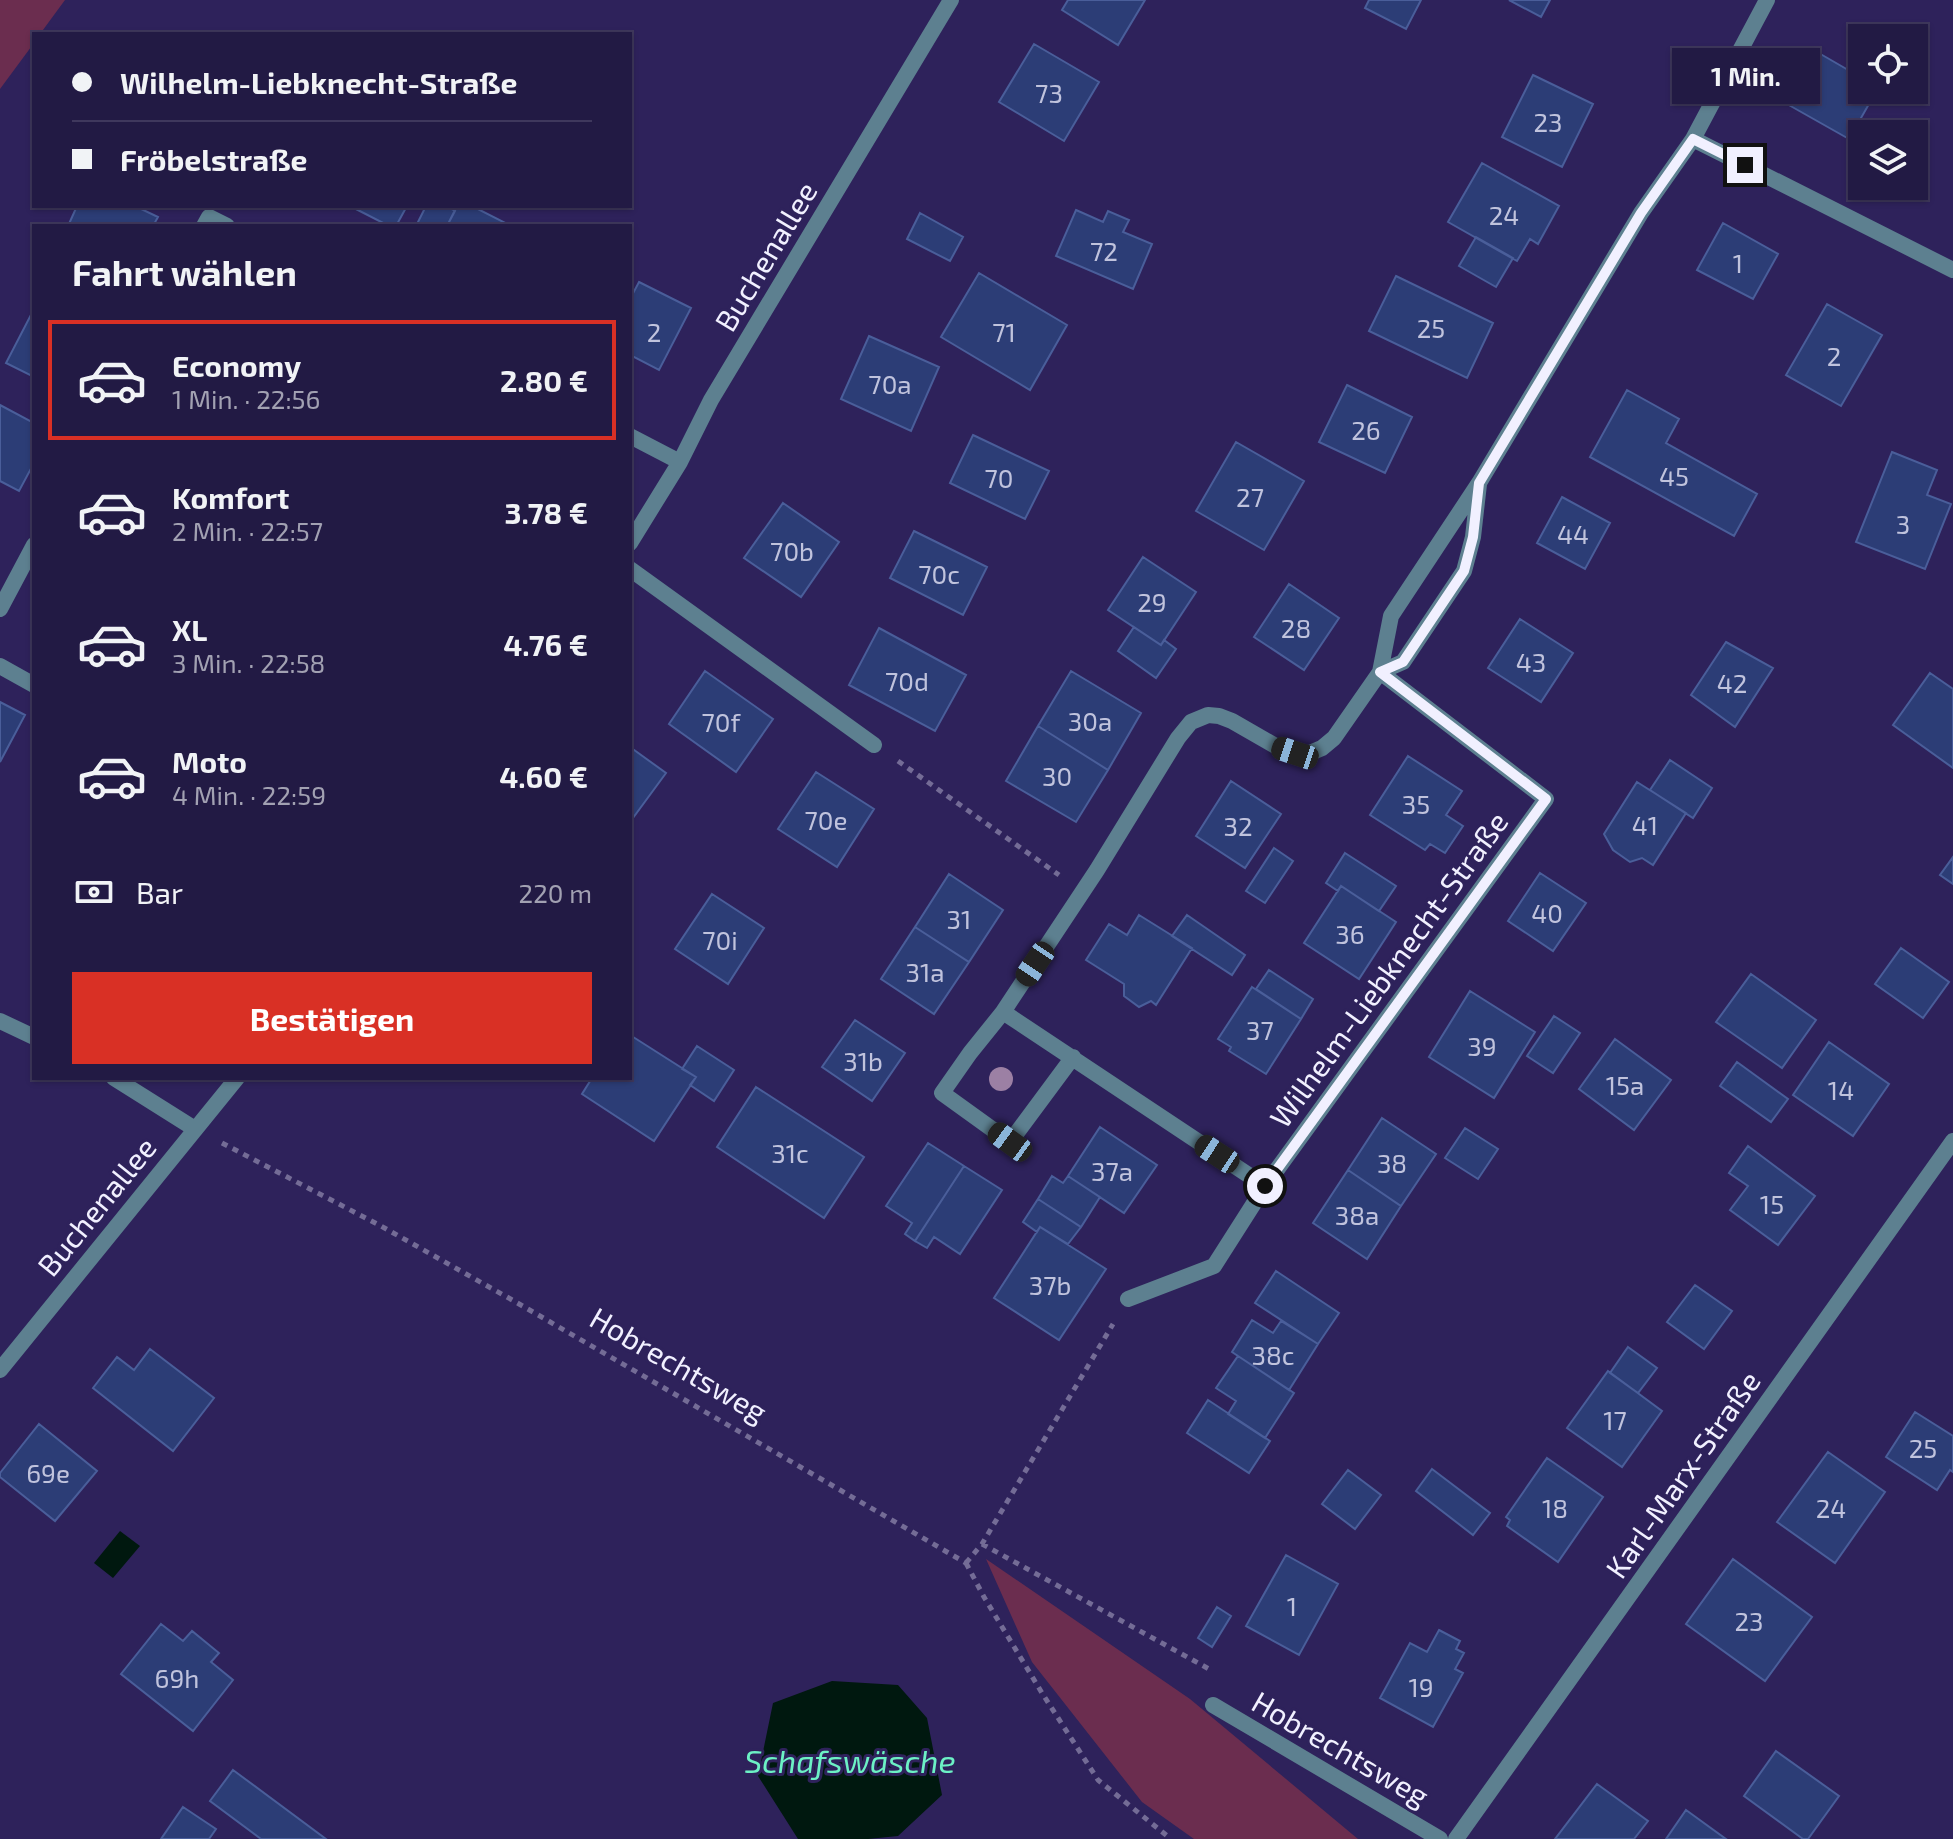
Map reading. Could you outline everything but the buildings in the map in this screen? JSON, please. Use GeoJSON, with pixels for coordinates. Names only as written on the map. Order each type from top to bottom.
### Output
{"type":"FeatureCollection","features":[{"type":"Feature","properties":{"kind":"street","name":"Buchenallee"},"geometry":{"type":"LineString","coordinates":[[632,540],[680,462],[711,400],[951,0]]}},
{"type":"Feature","properties":{"kind":"street"},"geometry":{"type":"LineString","coordinates":[[1073,1057],[1010,1142],[942,1093],[1003,1012],[1191,722],[1208,715],[1219,716],[1279,748],[1295,753],[1310,753],[1334,738],[1380,672],[1391,616],[1479,483],[1641,213],[1693,139],[1767,0]]}},
{"type":"Feature","properties":{"kind":"street"},"geometry":{"type":"LineString","coordinates":[[1693,139],[1953,270]]}},
{"type":"Feature","properties":{"kind":"street"},"geometry":{"type":"LineString","coordinates":[[205,224],[209,217],[223,224]]}},
{"type":"Feature","properties":{"kind":"street"},"geometry":{"type":"LineString","coordinates":[[632,437],[680,462]]}},
{"type":"Feature","properties":{"kind":"street"},"geometry":{"type":"LineString","coordinates":[[1380,672],[1403,662],[1464,571],[1473,537],[1479,483]]}},
{"type":"Feature","properties":{"kind":"street"},"geometry":{"type":"LineString","coordinates":[[0,609],[32,549]]}},
{"type":"Feature","properties":{"kind":"street"},"geometry":{"type":"LineString","coordinates":[[632,570],[874,745]]}},
{"type":"Feature","properties":{"kind":"street"},"geometry":{"type":"LineString","coordinates":[[0,666],[32,684]]}},
{"type":"Feature","properties":{"kind":"street","name":"Wilhelm-Liebknecht-Straße"},"geometry":{"type":"LineString","coordinates":[[1128,1299],[1214,1266],[1265,1186],[1546,799],[1380,672]]}},
{"type":"Feature","properties":{"kind":"street"},"geometry":{"type":"LineString","coordinates":[[1003,1012],[1265,1186]]}},
{"type":"Feature","properties":{"kind":"street"},"geometry":{"type":"LineString","coordinates":[[0,1021],[32,1036]]}},
{"type":"Feature","properties":{"kind":"street"},"geometry":{"type":"LineString","coordinates":[[117,1080],[195,1129]]}},
{"type":"Feature","properties":{"kind":"street","name":"Buchenallee"},"geometry":{"type":"LineString","coordinates":[[0,1370],[235,1080]]}},
{"type":"Feature","properties":{"kind":"street","name":"Karl-Marx-Straße"},"geometry":{"type":"LineString","coordinates":[[1456,1839],[1953,1141]]}},
{"type":"Feature","properties":{"kind":"street","name":"Hobrechtsweg"},"geometry":{"type":"LineString","coordinates":[[1213,1705],[1440,1839]]}},
{"type":"Feature","properties":{"kind":"path"},"geometry":{"type":"LineString","coordinates":[[874,745],[1083,892]]}},
{"type":"Feature","properties":{"kind":"path","name":"Hobrechtsweg"},"geometry":{"type":"LineString","coordinates":[[195,1129],[381,1226],[966,1563]]}},
{"type":"Feature","properties":{"kind":"path"},"geometry":{"type":"LineString","coordinates":[[1128,1299],[982,1544],[966,1563],[1042,1693],[1098,1780],[1171,1839]]}},
{"type":"Feature","properties":{"kind":"path"},"geometry":{"type":"LineString","coordinates":[[982,1544],[1209,1669]]}},
{"type":"Feature","properties":{"kind":"shaded area"},"geometry":{"type":"Polygon","coordinates":[[[0,0],[65,0],[41,32],[32,32],[32,46],[0,89],[0,0]]]}},
{"type":"Feature","properties":{"kind":"shaded area"},"geometry":{"type":"Polygon","coordinates":[[[986,1559],[1190,1699],[1358,1839],[1194,1839],[1142,1802],[1032,1662],[986,1559]]]}},
{"type":"Feature","properties":{"kind":"water"},"geometry":{"type":"Polygon","coordinates":[[[120,1531],[140,1546],[113,1578],[94,1563],[120,1531]]]}},
{"type":"Feature","properties":{"kind":"water","name":"Schafswäsche"},"geometry":{"type":"Polygon","coordinates":[[[832,1681],[898,1685],[927,1718],[942,1795],[898,1836],[798,1839],[758,1776],[773,1703],[832,1681]]]}},
{"type":"Feature","properties":{"kind":"route"},"geometry":{"type":"LineString","coordinates":[[1265,1186],[1546,799],[1380,672],[1403,662],[1464,571],[1473,537],[1479,483],[1641,213],[1693,139],[1745,165]]}}]}
